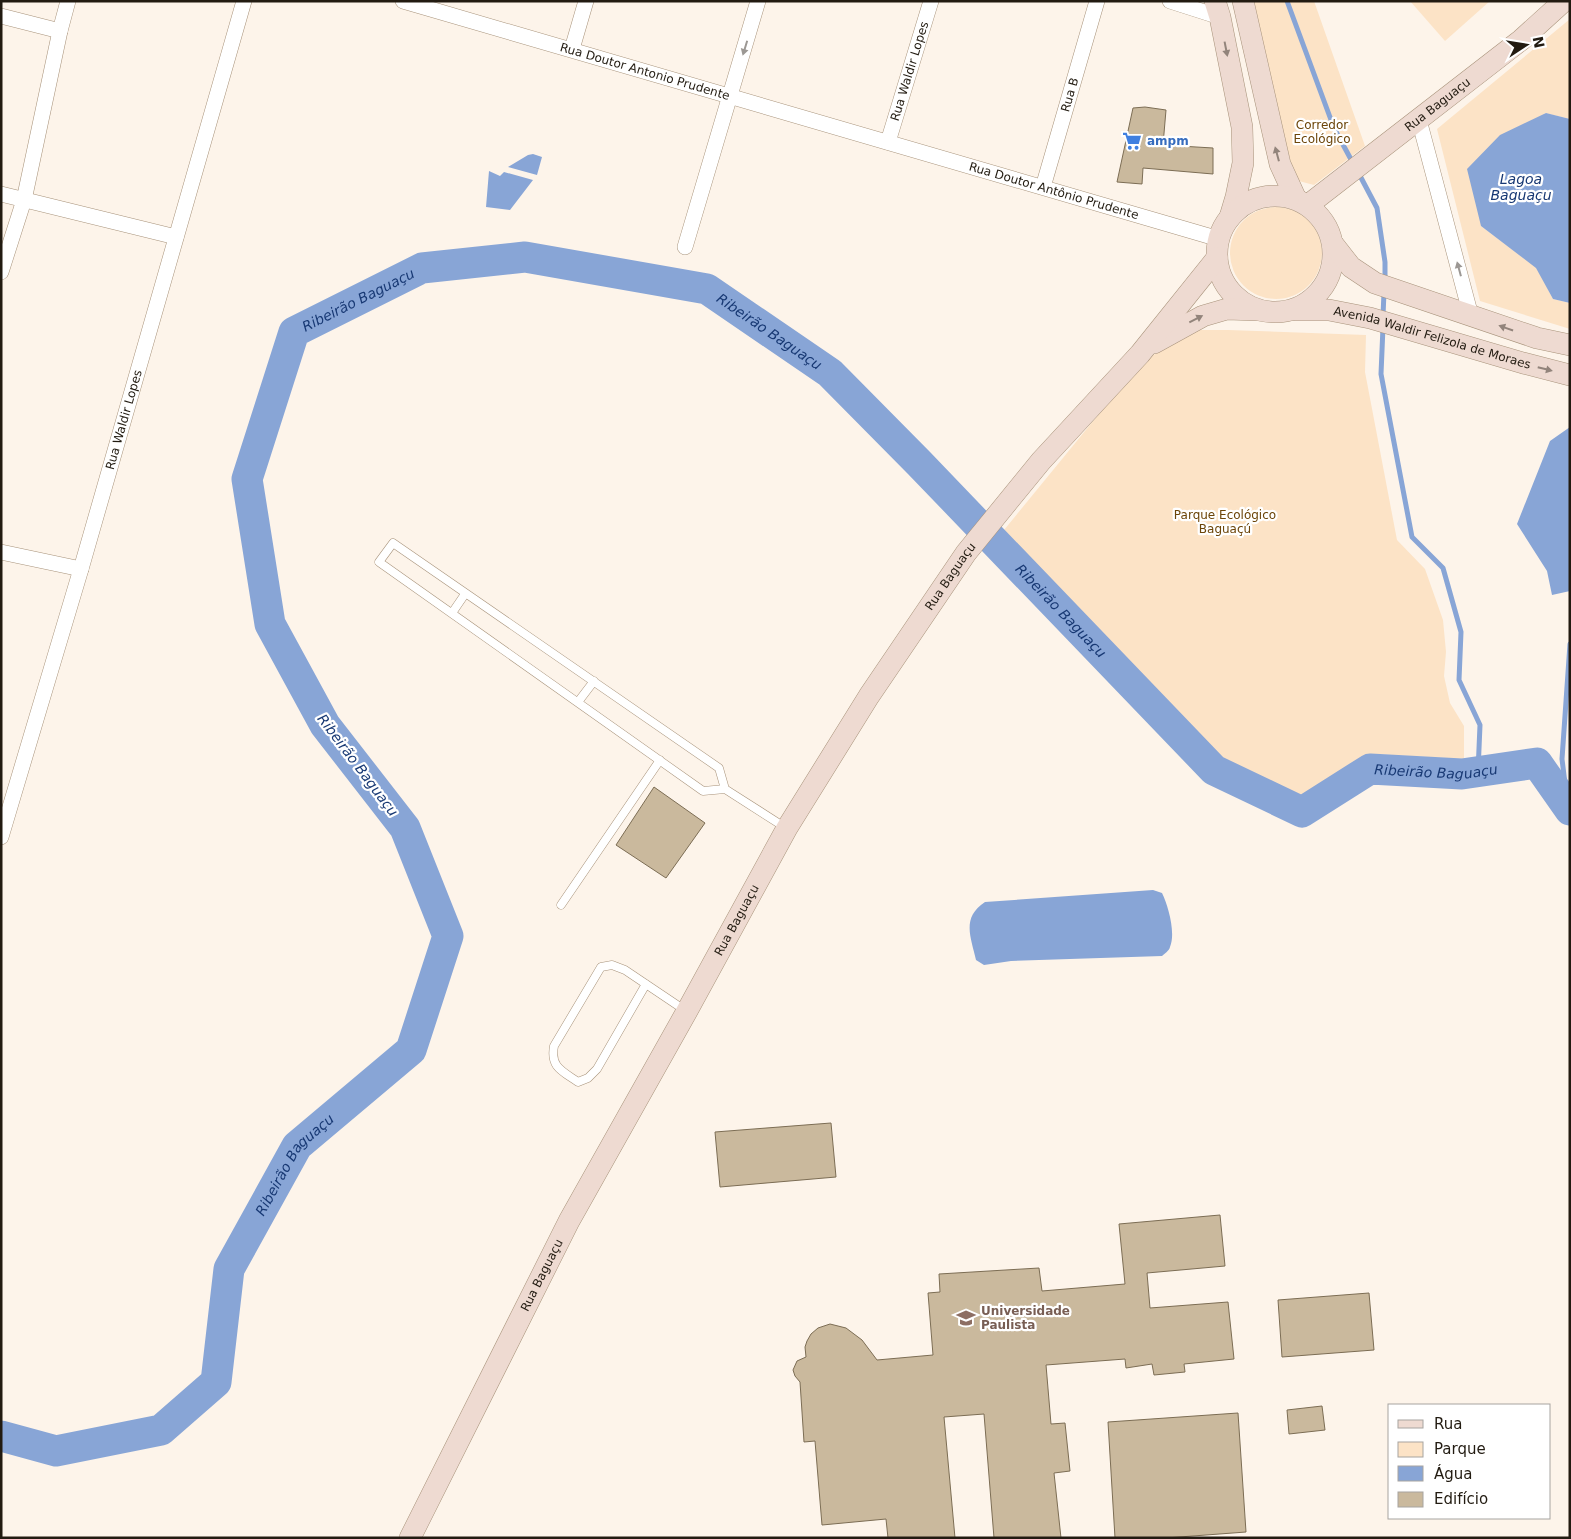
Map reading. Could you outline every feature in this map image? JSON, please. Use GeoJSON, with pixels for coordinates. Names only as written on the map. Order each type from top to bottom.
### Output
{"type":"FeatureCollection","features":[{"type":"Feature","properties":{"kind":"main road"},"geometry":{"type":"LineString","coordinates":[[1243,1],[1280,164],[1302,202],[1325,222],[1333,244],[1351,267],[1375,283],[1537,338],[1570,345]]}},
{"type":"Feature","properties":{"kind":"main road","name":"Rua Baguaçu"},"geometry":{"type":"LineString","coordinates":[[1302,202],[1334,185],[1419,120],[1521,40],[1564,1]]}},
{"type":"Feature","properties":{"kind":"main road"},"geometry":{"type":"LineString","coordinates":[[1140,354],[1218,249],[1236,197],[1243,163],[1242,127],[1217,9]]}},
{"type":"Feature","properties":{"kind":"main road"},"geometry":{"type":"LineString","coordinates":[[1230,217],[1243,204],[1260,197],[1278,195],[1302,202]]}},
{"type":"Feature","properties":{"kind":"main road"},"geometry":{"type":"LineString","coordinates":[[1140,354],[1166,336],[1202,316],[1227,309],[1276,313],[1295,310],[1313,300],[1326,284],[1333,265],[1333,244]]}},
{"type":"Feature","properties":{"kind":"main road"},"geometry":{"type":"LineString","coordinates":[[1218,249],[1220,275],[1229,290],[1241,302],[1257,310]]}},
{"type":"Feature","properties":{"kind":"main road","name":"Avenida Waldir Felizola de Moraes"},"geometry":{"type":"LineString","coordinates":[[1295,310],[1329,310],[1370,318],[1570,375]]}},
{"type":"Feature","properties":{"kind":"main road","name":"Rua Baguaçu"},"geometry":{"type":"LineString","coordinates":[[417,1532],[569,1221],[787,828],[869,696],[966,553],[1041,461],[1140,354]]}},
{"type":"Feature","properties":{"kind":"street"},"geometry":{"type":"LineString","coordinates":[[1,272],[24,200],[68,1]]}},
{"type":"Feature","properties":{"kind":"street","name":"Rua Waldir Lopes"},"geometry":{"type":"LineString","coordinates":[[1,837],[81,569],[244,1]]}},
{"type":"Feature","properties":{"kind":"street","name":"Rua Doutor Antonio Prudente"},"geometry":{"type":"LineString","coordinates":[[404,1],[420,4],[888,142]]}},
{"type":"Feature","properties":{"kind":"street"},"geometry":{"type":"LineString","coordinates":[[572,49],[586,1]]}},
{"type":"Feature","properties":{"kind":"street"},"geometry":{"type":"LineString","coordinates":[[685,247],[758,1]]}},
{"type":"Feature","properties":{"kind":"street","name":"Rua Waldir Lopes"},"geometry":{"type":"LineString","coordinates":[[888,142],[931,1]]}},
{"type":"Feature","properties":{"kind":"street","name":"Rua B"},"geometry":{"type":"LineString","coordinates":[[1043,187],[1096,1]]}},
{"type":"Feature","properties":{"kind":"street"},"geometry":{"type":"LineString","coordinates":[[1170,1],[1217,9]]}},
{"type":"Feature","properties":{"kind":"street"},"geometry":{"type":"LineString","coordinates":[[1,16],[60,31]]}},
{"type":"Feature","properties":{"kind":"street"},"geometry":{"type":"LineString","coordinates":[[1419,120],[1471,316]]}},
{"type":"Feature","properties":{"kind":"street","name":"Rua Doutor Antônio Prudente"},"geometry":{"type":"LineString","coordinates":[[888,142],[1043,187],[1218,249]]}},
{"type":"Feature","properties":{"kind":"street"},"geometry":{"type":"LineString","coordinates":[[1,194],[176,237]]}},
{"type":"Feature","properties":{"kind":"street"},"geometry":{"type":"LineString","coordinates":[[1,552],[81,569]]}},
{"type":"Feature","properties":{"kind":"lane"},"geometry":{"type":"LineString","coordinates":[[725,789],[719,768],[393,543],[379,562],[703,791],[725,789],[787,828]]}},
{"type":"Feature","properties":{"kind":"lane"},"geometry":{"type":"LineString","coordinates":[[452,614],[465,594]]}},
{"type":"Feature","properties":{"kind":"lane"},"geometry":{"type":"LineString","coordinates":[[578,702],[594,681]]}},
{"type":"Feature","properties":{"kind":"lane"},"geometry":{"type":"LineString","coordinates":[[561,905],[660,760]]}},
{"type":"Feature","properties":{"kind":"lane"},"geometry":{"type":"LineString","coordinates":[[646,984],[597,1069],[588,1078],[578,1082],[559,1069],[552,1058],[554,1046],[601,967],[612,966],[625,970],[687,1011]]}},
{"type":"Feature","properties":{"kind":"green space","name":"Corredor Ecológico"},"geometry":{"type":"Polygon","coordinates":[[[1251,1],[1314,1],[1365,146],[1314,185],[1295,180],[1251,1]]]}},
{"type":"Feature","properties":{"kind":"green space"},"geometry":{"type":"Polygon","coordinates":[[[1410,1],[1490,1],[1445,41],[1410,1]]]}},
{"type":"Feature","properties":{"kind":"green space"},"geometry":{"type":"Polygon","coordinates":[[[1570,19],[1570,119],[1545,113],[1481,226],[1537,268],[1553,299],[1570,303],[1570,329],[1480,301],[1437,129],[1570,19]]]}},
{"type":"Feature","properties":{"kind":"green space"},"geometry":{"type":"Polygon","coordinates":[[[1276,207],[1294,210],[1309,220],[1319,235],[1322,253],[1319,271],[1309,286],[1294,296],[1276,299],[1258,296],[1243,286],[1233,271],[1230,253],[1233,235],[1243,220],[1258,210],[1276,207]]]}},
{"type":"Feature","properties":{"kind":"green space","name":"Parque Ecológico Baguaçú"},"geometry":{"type":"Polygon","coordinates":[[[1190,330],[1366,335],[1365,372],[1397,540],[1425,569],[1443,620],[1446,652],[1444,676],[1450,703],[1464,726],[1464,759],[1375,754],[1298,798],[1221,759],[1004,530],[1139,365],[1190,330]]]}},
{"type":"Feature","properties":{"kind":"water","name":"Lagoa Baguaçu"},"geometry":{"type":"Polygon","coordinates":[[[1546,113],[1570,119],[1570,303],[1553,299],[1536,268],[1481,226],[1467,169],[1500,135],[1546,113]]]}},
{"type":"Feature","properties":{"kind":"water"},"geometry":{"type":"Polygon","coordinates":[[[533,154],[542,157],[537,175],[508,167],[528,155],[533,154]]]}},
{"type":"Feature","properties":{"kind":"water"},"geometry":{"type":"Polygon","coordinates":[[[489,171],[500,176],[504,172],[533,180],[510,210],[486,207],[489,171]]]}},
{"type":"Feature","properties":{"kind":"water"},"geometry":{"type":"Polygon","coordinates":[[[1570,427],[1570,591],[1552,595],[1547,571],[1517,524],[1550,441],[1570,427]]]}},
{"type":"Feature","properties":{"kind":"water"},"geometry":{"type":"Polygon","coordinates":[[[1153,890],[1162,893],[1172,927],[1170,947],[1162,956],[1011,961],[984,965],[976,960],[970,936],[970,921],[978,908],[985,902],[1153,890]]]}},
{"type":"Feature","properties":{"kind":"building"},"geometry":{"type":"Polygon","coordinates":[[[1145,107],[1166,110],[1163,145],[1213,148],[1213,174],[1143,168],[1142,184],[1117,182],[1133,108],[1145,107]]]}},
{"type":"Feature","properties":{"kind":"building"},"geometry":{"type":"Polygon","coordinates":[[[654,787],[705,823],[666,878],[616,845],[654,787]]]}},
{"type":"Feature","properties":{"kind":"building"},"geometry":{"type":"Polygon","coordinates":[[[831,1123],[836,1177],[720,1187],[715,1132],[831,1123]]]}},
{"type":"Feature","properties":{"kind":"building"},"geometry":{"type":"Polygon","coordinates":[[[1220,1215],[1225,1266],[1147,1273],[1150,1308],[1228,1302],[1234,1359],[1184,1364],[1185,1372],[1154,1375],[1152,1364],[1126,1368],[1125,1359],[1046,1365],[1051,1424],[1065,1423],[1070,1471],[1054,1473],[1061,1538],[994,1538],[984,1414],[944,1417],[955,1538],[888,1538],[886,1519],[822,1525],[815,1441],[804,1442],[800,1382],[793,1370],[797,1361],[806,1357],[805,1347],[807,1341],[818,1328],[830,1324],[846,1328],[862,1340],[877,1360],[933,1355],[928,1293],[940,1292],[939,1274],[1039,1268],[1042,1291],[1125,1284],[1119,1224],[1220,1215]]]}},
{"type":"Feature","properties":{"kind":"building"},"geometry":{"type":"Polygon","coordinates":[[[1369,1293],[1374,1350],[1282,1357],[1278,1300],[1369,1293]]]}},
{"type":"Feature","properties":{"kind":"building"},"geometry":{"type":"Polygon","coordinates":[[[1322,1406],[1325,1430],[1289,1434],[1287,1410],[1322,1406]]]}},
{"type":"Feature","properties":{"kind":"building"},"geometry":{"type":"Polygon","coordinates":[[[1238,1413],[1246,1532],[1166,1538],[1115,1538],[1108,1422],[1238,1413]]]}},
{"type":"Feature","properties":{"kind":"waterway"},"geometry":{"type":"LineString","coordinates":[[1287,1],[1334,128],[1354,165]]}},
{"type":"Feature","properties":{"kind":"waterway"},"geometry":{"type":"LineString","coordinates":[[1358,172],[1377,208],[1385,262],[1385,281]]}},
{"type":"Feature","properties":{"kind":"waterway","name":"Ribeirão Baguaçu"},"geometry":{"type":"LineString","coordinates":[[1,1436],[56,1451],[161,1430],[216,1382],[229,1269],[297,1146],[411,1050],[448,936],[405,828],[325,725],[270,624],[247,479],[294,332],[422,268],[525,257],[707,289],[830,373],[1214,770],[1302,812],[1370,769],[1462,774],[1537,763],[1570,810]]}},
{"type":"Feature","properties":{"kind":"waterway"},"geometry":{"type":"LineString","coordinates":[[1383,316],[1384,292]]}},
{"type":"Feature","properties":{"kind":"waterway"},"geometry":{"type":"LineString","coordinates":[[1383,327],[1381,374],[1412,537],[1443,568],[1461,632],[1459,680],[1480,725],[1478,772]]}},
{"type":"Feature","properties":{"kind":"waterway"},"geometry":{"type":"LineString","coordinates":[[1568,808],[1562,759],[1570,644]]}},
{"type":"Feature","properties":{"kind":"place","name":"ampm"},"geometry":{"type":"Point","coordinates":[1132,141]}},
{"type":"Feature","properties":{"kind":"place","name":"Universidade Paulista"},"geometry":{"type":"Point","coordinates":[966,1318]}}]}
